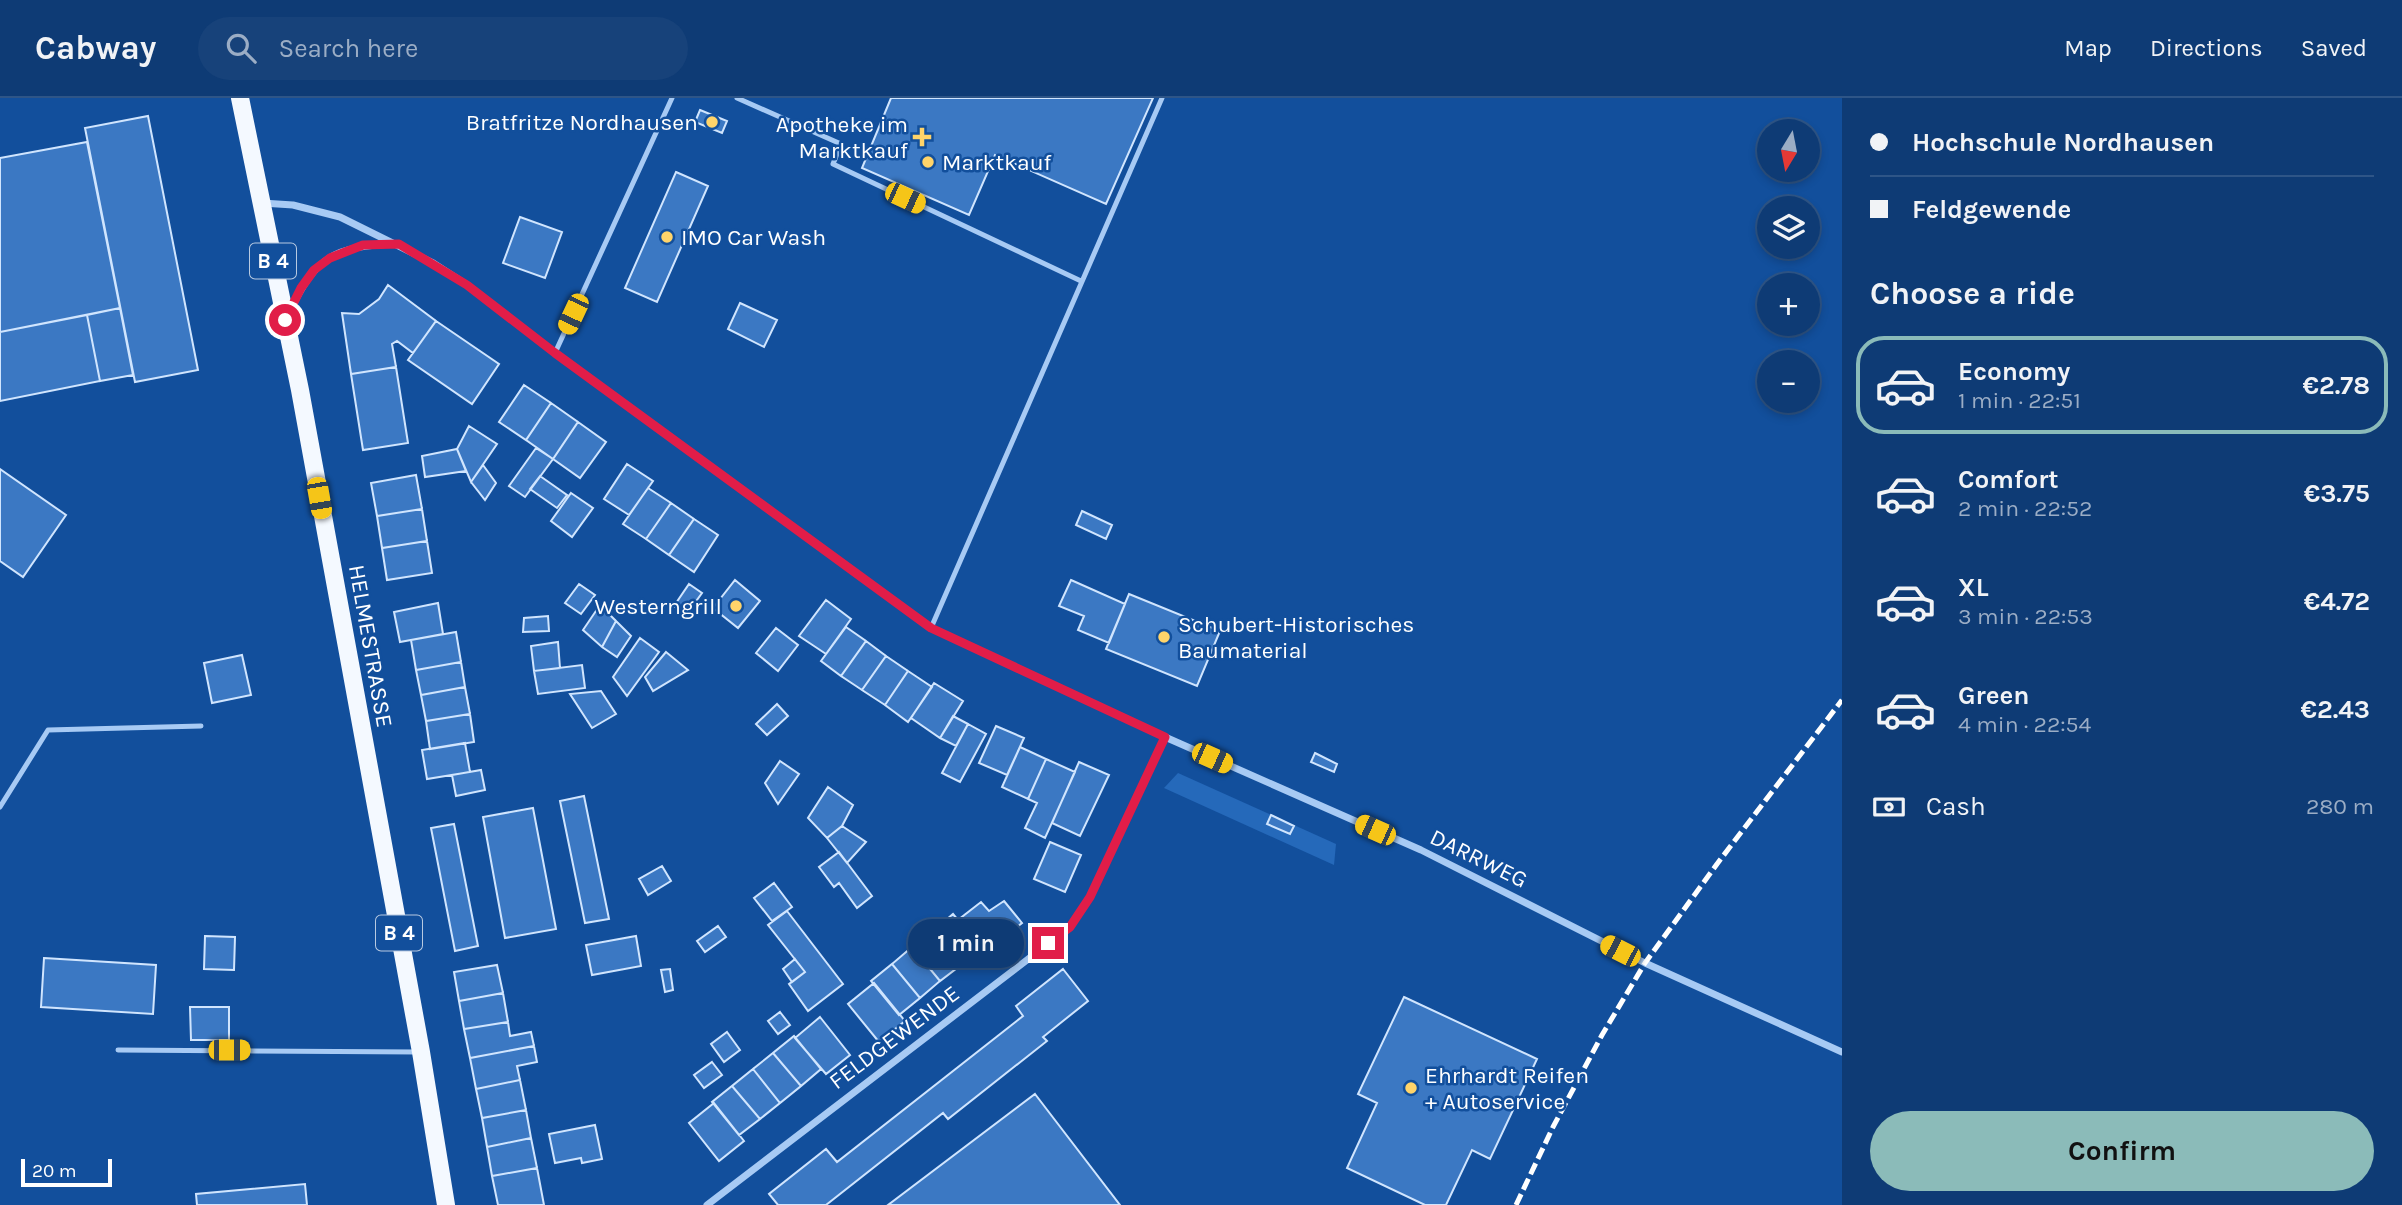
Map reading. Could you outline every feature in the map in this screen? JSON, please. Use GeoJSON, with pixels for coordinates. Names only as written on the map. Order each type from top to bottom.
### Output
{"type":"FeatureCollection","features":[{"type":"Feature","properties":{"kind":"main road","name":"HELMESTRASSE"},"geometry":{"type":"LineString","coordinates":[[240,98],[285,320],[421,1052],[446,1205]]}},
{"type":"Feature","properties":{"kind":"street","name":"DARRWEG"},"geometry":{"type":"LineString","coordinates":[[261,202],[293,205],[340,216],[399,244],[467,285],[555,353],[931,628],[1165,737],[1421,850],[1645,963],[1842,1052]]}},
{"type":"Feature","properties":{"kind":"street"},"geometry":{"type":"LineString","coordinates":[[285,320],[301,288],[314,270],[330,258],[363,245],[399,244]]}},
{"type":"Feature","properties":{"kind":"street","name":"FELDGEWENDE"},"geometry":{"type":"LineString","coordinates":[[707,1205],[1070,927],[1090,897],[1165,737]]}},
{"type":"Feature","properties":{"kind":"lane"},"geometry":{"type":"LineString","coordinates":[[555,353],[672,98]]}},
{"type":"Feature","properties":{"kind":"lane"},"geometry":{"type":"LineString","coordinates":[[737,98],[841,144],[833,164],[1081,281]]}},
{"type":"Feature","properties":{"kind":"lane"},"geometry":{"type":"LineString","coordinates":[[931,628],[1162,98]]}},
{"type":"Feature","properties":{"kind":"lane"},"geometry":{"type":"LineString","coordinates":[[0,807],[48,730],[201,726]]}},
{"type":"Feature","properties":{"kind":"lane"},"geometry":{"type":"LineString","coordinates":[[118,1050],[421,1052]]}},
{"type":"Feature","properties":{"kind":"shaded area"},"geometry":{"type":"Polygon","coordinates":[[[1178,773],[1336,844],[1334,865],[1164,788],[1178,773]]]}},
{"type":"Feature","properties":{"kind":"building","name":"Marktkauf"},"geometry":{"type":"Polygon","coordinates":[[[891,98],[1153,98],[1106,204],[995,155],[969,215],[862,168],[891,98]]]}},
{"type":"Feature","properties":{"kind":"building"},"geometry":{"type":"Polygon","coordinates":[[[700,110],[727,121],[722,133],[695,122],[700,110]]]}},
{"type":"Feature","properties":{"kind":"building"},"geometry":{"type":"Polygon","coordinates":[[[148,116],[198,370],[135,382],[85,128],[148,116]]]}},
{"type":"Feature","properties":{"kind":"building"},"geometry":{"type":"Polygon","coordinates":[[[87,142],[120,308],[0,332],[0,158],[87,142]]]}},
{"type":"Feature","properties":{"kind":"building","name":"IMO Car Wash"},"geometry":{"type":"Polygon","coordinates":[[[676,172],[708,186],[657,302],[625,288],[676,172]]]}},
{"type":"Feature","properties":{"kind":"building"},"geometry":{"type":"Polygon","coordinates":[[[520,217],[562,232],[545,278],[503,263],[520,217]]]}},
{"type":"Feature","properties":{"kind":"building"},"geometry":{"type":"Polygon","coordinates":[[[388,285],[436,321],[413,353],[397,341],[392,344],[396,367],[351,374],[342,313],[359,314],[379,299],[388,285]]]}},
{"type":"Feature","properties":{"kind":"building"},"geometry":{"type":"Polygon","coordinates":[[[740,303],[777,320],[764,347],[728,329],[740,303]]]}},
{"type":"Feature","properties":{"kind":"building"},"geometry":{"type":"Polygon","coordinates":[[[120,308],[133,375],[100,381],[87,315],[120,308]]]}},
{"type":"Feature","properties":{"kind":"building"},"geometry":{"type":"Polygon","coordinates":[[[87,315],[100,381],[0,401],[0,332],[87,315]]]}},
{"type":"Feature","properties":{"kind":"building"},"geometry":{"type":"Polygon","coordinates":[[[436,321],[499,364],[472,404],[408,360],[436,321]]]}},
{"type":"Feature","properties":{"kind":"building"},"geometry":{"type":"Polygon","coordinates":[[[396,367],[408,443],[363,450],[351,374],[396,367]]]}},
{"type":"Feature","properties":{"kind":"building"},"geometry":{"type":"Polygon","coordinates":[[[524,385],[551,403],[526,440],[499,422],[524,385]]]}},
{"type":"Feature","properties":{"kind":"building"},"geometry":{"type":"Polygon","coordinates":[[[551,403],[578,422],[553,459],[526,440],[551,403]]]}},
{"type":"Feature","properties":{"kind":"building"},"geometry":{"type":"Polygon","coordinates":[[[578,422],[606,442],[580,478],[553,459],[578,422]]]}},
{"type":"Feature","properties":{"kind":"building"},"geometry":{"type":"Polygon","coordinates":[[[469,426],[497,444],[471,482],[457,449],[469,426]]]}},
{"type":"Feature","properties":{"kind":"building"},"geometry":{"type":"Polygon","coordinates":[[[536,448],[553,459],[525,497],[509,486],[536,448]]]}},
{"type":"Feature","properties":{"kind":"building"},"geometry":{"type":"Polygon","coordinates":[[[457,449],[466,471],[425,477],[422,456],[457,449]]]}},
{"type":"Feature","properties":{"kind":"building"},"geometry":{"type":"Polygon","coordinates":[[[627,464],[653,481],[629,515],[604,499],[627,464]]]}},
{"type":"Feature","properties":{"kind":"building"},"geometry":{"type":"Polygon","coordinates":[[[483,465],[496,483],[485,500],[471,482],[483,465]]]}},
{"type":"Feature","properties":{"kind":"building"},"geometry":{"type":"Polygon","coordinates":[[[0,469],[66,515],[23,577],[0,561],[0,469]]]}},
{"type":"Feature","properties":{"kind":"building"},"geometry":{"type":"Polygon","coordinates":[[[416,475],[422,509],[377,516],[371,483],[416,475]]]}},
{"type":"Feature","properties":{"kind":"building"},"geometry":{"type":"Polygon","coordinates":[[[540,476],[567,495],[557,508],[530,489],[540,476]]]}},
{"type":"Feature","properties":{"kind":"building"},"geometry":{"type":"Polygon","coordinates":[[[648,488],[671,503],[646,539],[623,524],[648,488]]]}},
{"type":"Feature","properties":{"kind":"building"},"geometry":{"type":"Polygon","coordinates":[[[571,493],[593,508],[572,537],[551,521],[571,493]]]}},
{"type":"Feature","properties":{"kind":"building"},"geometry":{"type":"Polygon","coordinates":[[[671,503],[694,519],[669,555],[646,539],[671,503]]]}},
{"type":"Feature","properties":{"kind":"building"},"geometry":{"type":"Polygon","coordinates":[[[422,509],[427,541],[382,548],[377,516],[422,509]]]}},
{"type":"Feature","properties":{"kind":"building"},"geometry":{"type":"Polygon","coordinates":[[[1082,511],[1112,525],[1106,539],[1076,525],[1082,511]]]}},
{"type":"Feature","properties":{"kind":"building"},"geometry":{"type":"Polygon","coordinates":[[[694,519],[718,535],[694,572],[669,555],[694,519]]]}},
{"type":"Feature","properties":{"kind":"building"},"geometry":{"type":"Polygon","coordinates":[[[427,541],[432,573],[387,580],[382,548],[427,541]]]}},
{"type":"Feature","properties":{"kind":"building"},"geometry":{"type":"Polygon","coordinates":[[[735,580],[760,601],[738,628],[713,608],[735,580]]]}},
{"type":"Feature","properties":{"kind":"building"},"geometry":{"type":"Polygon","coordinates":[[[1071,580],[1125,604],[1109,643],[1078,630],[1084,616],[1059,606],[1071,580]]]}},
{"type":"Feature","properties":{"kind":"building"},"geometry":{"type":"Polygon","coordinates":[[[579,584],[595,595],[581,614],[565,603],[579,584]]]}},
{"type":"Feature","properties":{"kind":"building"},"geometry":{"type":"Polygon","coordinates":[[[689,584],[702,593],[686,615],[674,606],[689,584]]]}},
{"type":"Feature","properties":{"kind":"building","name":"Schubert-Historisches Baumaterial"},"geometry":{"type":"Polygon","coordinates":[[[1129,594],[1220,631],[1197,686],[1106,649],[1129,594]]]}},
{"type":"Feature","properties":{"kind":"building"},"geometry":{"type":"Polygon","coordinates":[[[826,600],[851,619],[826,654],[799,636],[826,600]]]}},
{"type":"Feature","properties":{"kind":"building"},"geometry":{"type":"Polygon","coordinates":[[[438,603],[443,634],[400,642],[394,612],[438,603]]]}},
{"type":"Feature","properties":{"kind":"building"},"geometry":{"type":"Polygon","coordinates":[[[600,605],[616,621],[602,647],[583,630],[600,605]]]}},
{"type":"Feature","properties":{"kind":"building"},"geometry":{"type":"Polygon","coordinates":[[[548,616],[549,631],[523,632],[524,618],[548,616]]]}},
{"type":"Feature","properties":{"kind":"building"},"geometry":{"type":"Polygon","coordinates":[[[616,621],[631,636],[617,657],[602,647],[616,621]]]}},
{"type":"Feature","properties":{"kind":"building"},"geometry":{"type":"Polygon","coordinates":[[[846,627],[866,641],[841,676],[821,661],[846,627]]]}},
{"type":"Feature","properties":{"kind":"building"},"geometry":{"type":"Polygon","coordinates":[[[776,628],[798,645],[778,671],[756,653],[776,628]]]}},
{"type":"Feature","properties":{"kind":"building"},"geometry":{"type":"Polygon","coordinates":[[[456,632],[461,662],[416,670],[411,640],[456,632]]]}},
{"type":"Feature","properties":{"kind":"building"},"geometry":{"type":"Polygon","coordinates":[[[640,638],[659,652],[627,696],[613,677],[640,638]]]}},
{"type":"Feature","properties":{"kind":"building"},"geometry":{"type":"Polygon","coordinates":[[[866,641],[886,656],[862,690],[841,676],[866,641]]]}},
{"type":"Feature","properties":{"kind":"building"},"geometry":{"type":"Polygon","coordinates":[[[558,642],[560,668],[534,671],[531,646],[558,642]]]}},
{"type":"Feature","properties":{"kind":"building"},"geometry":{"type":"Polygon","coordinates":[[[666,652],[688,670],[653,691],[645,677],[666,652]]]}},
{"type":"Feature","properties":{"kind":"building"},"geometry":{"type":"Polygon","coordinates":[[[242,655],[251,695],[212,703],[204,663],[242,655]]]}},
{"type":"Feature","properties":{"kind":"building"},"geometry":{"type":"Polygon","coordinates":[[[886,656],[908,671],[885,705],[862,690],[886,656]]]}},
{"type":"Feature","properties":{"kind":"building"},"geometry":{"type":"Polygon","coordinates":[[[461,662],[465,687],[421,695],[416,670],[461,662]]]}},
{"type":"Feature","properties":{"kind":"building"},"geometry":{"type":"Polygon","coordinates":[[[582,665],[585,688],[538,694],[534,671],[582,665]]]}},
{"type":"Feature","properties":{"kind":"building"},"geometry":{"type":"Polygon","coordinates":[[[908,671],[932,687],[908,722],[885,705],[908,671]]]}},
{"type":"Feature","properties":{"kind":"building"},"geometry":{"type":"Polygon","coordinates":[[[934,683],[963,701],[940,738],[911,718],[934,683]]]}},
{"type":"Feature","properties":{"kind":"building"},"geometry":{"type":"Polygon","coordinates":[[[465,687],[470,714],[426,721],[421,695],[465,687]]]}},
{"type":"Feature","properties":{"kind":"building"},"geometry":{"type":"Polygon","coordinates":[[[601,691],[616,714],[592,728],[570,694],[601,691]]]}},
{"type":"Feature","properties":{"kind":"building"},"geometry":{"type":"Polygon","coordinates":[[[777,704],[788,716],[767,735],[756,724],[777,704]]]}},
{"type":"Feature","properties":{"kind":"building"},"geometry":{"type":"Polygon","coordinates":[[[470,714],[474,742],[430,749],[426,721],[470,714]]]}},
{"type":"Feature","properties":{"kind":"building"},"geometry":{"type":"Polygon","coordinates":[[[953,716],[968,724],[956,746],[940,738],[953,716]]]}},
{"type":"Feature","properties":{"kind":"building"},"geometry":{"type":"Polygon","coordinates":[[[968,724],[986,734],[960,782],[942,773],[968,724]]]}},
{"type":"Feature","properties":{"kind":"building"},"geometry":{"type":"Polygon","coordinates":[[[996,726],[1024,738],[1007,775],[979,763],[996,726]]]}},
{"type":"Feature","properties":{"kind":"building"},"geometry":{"type":"Polygon","coordinates":[[[465,743],[470,772],[427,779],[422,750],[465,743]]]}},
{"type":"Feature","properties":{"kind":"building"},"geometry":{"type":"Polygon","coordinates":[[[1020,747],[1046,759],[1028,799],[1002,787],[1020,747]]]}},
{"type":"Feature","properties":{"kind":"building"},"geometry":{"type":"Polygon","coordinates":[[[1315,753],[1337,764],[1334,772],[1311,762],[1315,753]]]}},
{"type":"Feature","properties":{"kind":"building"},"geometry":{"type":"Polygon","coordinates":[[[1046,759],[1075,772],[1045,838],[1025,828],[1037,803],[1028,799],[1046,759]]]}},
{"type":"Feature","properties":{"kind":"building"},"geometry":{"type":"Polygon","coordinates":[[[780,761],[799,774],[778,804],[765,783],[780,761]]]}},
{"type":"Feature","properties":{"kind":"building"},"geometry":{"type":"Polygon","coordinates":[[[1079,762],[1109,775],[1080,836],[1052,823],[1079,762]]]}},
{"type":"Feature","properties":{"kind":"building"},"geometry":{"type":"Polygon","coordinates":[[[481,770],[485,790],[456,796],[452,775],[481,770]]]}},
{"type":"Feature","properties":{"kind":"building"},"geometry":{"type":"Polygon","coordinates":[[[828,787],[853,805],[842,826],[827,838],[808,818],[828,787]]]}},
{"type":"Feature","properties":{"kind":"building"},"geometry":{"type":"Polygon","coordinates":[[[584,796],[609,919],[585,923],[560,801],[584,796]]]}},
{"type":"Feature","properties":{"kind":"building"},"geometry":{"type":"Polygon","coordinates":[[[533,808],[556,929],[505,938],[483,817],[533,808]]]}},
{"type":"Feature","properties":{"kind":"building"},"geometry":{"type":"Polygon","coordinates":[[[1271,815],[1294,826],[1290,834],[1267,824],[1271,815]]]}},
{"type":"Feature","properties":{"kind":"building"},"geometry":{"type":"Polygon","coordinates":[[[454,824],[478,946],[455,951],[431,828],[454,824]]]}},
{"type":"Feature","properties":{"kind":"building"},"geometry":{"type":"Polygon","coordinates":[[[842,826],[866,842],[847,863],[827,838],[842,826]]]}},
{"type":"Feature","properties":{"kind":"building"},"geometry":{"type":"Polygon","coordinates":[[[1050,842],[1081,855],[1065,892],[1034,879],[1050,842]]]}},
{"type":"Feature","properties":{"kind":"building"},"geometry":{"type":"Polygon","coordinates":[[[839,852],[872,896],[857,908],[839,883],[834,887],[819,867],[839,852]]]}},
{"type":"Feature","properties":{"kind":"building"},"geometry":{"type":"Polygon","coordinates":[[[662,866],[671,881],[648,895],[639,879],[662,866]]]}},
{"type":"Feature","properties":{"kind":"building"},"geometry":{"type":"Polygon","coordinates":[[[774,883],[792,907],[772,921],[754,898],[774,883]]]}},
{"type":"Feature","properties":{"kind":"building"},"geometry":{"type":"Polygon","coordinates":[[[1004,901],[1022,923],[1008,934],[1010,937],[987,955],[958,920],[981,902],[989,911],[1004,901]]]}},
{"type":"Feature","properties":{"kind":"building"},"geometry":{"type":"Polygon","coordinates":[[[787,911],[843,984],[808,1011],[789,984],[805,972],[768,925],[787,911]]]}},
{"type":"Feature","properties":{"kind":"building"},"geometry":{"type":"Polygon","coordinates":[[[953,914],[981,948],[961,965],[933,931],[953,914]]]}},
{"type":"Feature","properties":{"kind":"building"},"geometry":{"type":"Polygon","coordinates":[[[718,926],[726,937],[705,952],[697,941],[718,926]]]}},
{"type":"Feature","properties":{"kind":"building"},"geometry":{"type":"Polygon","coordinates":[[[933,931],[961,965],[940,981],[912,947],[933,931]]]}},
{"type":"Feature","properties":{"kind":"building"},"geometry":{"type":"Polygon","coordinates":[[[205,936],[235,937],[234,970],[204,969],[205,936]]]}},
{"type":"Feature","properties":{"kind":"building"},"geometry":{"type":"Polygon","coordinates":[[[636,936],[641,966],[592,975],[586,945],[636,936]]]}},
{"type":"Feature","properties":{"kind":"building"},"geometry":{"type":"Polygon","coordinates":[[[912,947],[940,981],[920,998],[892,964],[912,947]]]}},
{"type":"Feature","properties":{"kind":"building"},"geometry":{"type":"Polygon","coordinates":[[[44,958],[156,965],[153,1014],[41,1007],[44,958]]]}},
{"type":"Feature","properties":{"kind":"building"},"geometry":{"type":"Polygon","coordinates":[[[795,959],[805,972],[792,982],[783,969],[795,959]]]}},
{"type":"Feature","properties":{"kind":"building"},"geometry":{"type":"Polygon","coordinates":[[[892,964],[920,998],[899,1015],[871,981],[892,964]]]}},
{"type":"Feature","properties":{"kind":"building"},"geometry":{"type":"Polygon","coordinates":[[[497,965],[503,993],[459,1001],[454,972],[497,965]]]}},
{"type":"Feature","properties":{"kind":"building"},"geometry":{"type":"Polygon","coordinates":[[[670,969],[673,990],[665,992],[661,970],[670,969]]]}},
{"type":"Feature","properties":{"kind":"building"},"geometry":{"type":"Polygon","coordinates":[[[1063,969],[1088,1001],[1043,1037],[1047,1041],[948,1119],[943,1113],[826,1205],[778,1205],[769,1194],[826,1149],[837,1162],[1023,1016],[1016,1006],[1063,969]]]}},
{"type":"Feature","properties":{"kind":"building"},"geometry":{"type":"Polygon","coordinates":[[[874,983],[905,1021],[879,1042],[848,1004],[874,983]]]}},
{"type":"Feature","properties":{"kind":"building"},"geometry":{"type":"Polygon","coordinates":[[[503,993],[508,1022],[464,1029],[459,1001],[503,993]]]}},
{"type":"Feature","properties":{"kind":"building"},"geometry":{"type":"Polygon","coordinates":[[[1404,997],[1537,1059],[1490,1159],[1472,1150],[1446,1205],[1425,1205],[1347,1168],[1377,1103],[1358,1094],[1404,997]]]}},
{"type":"Feature","properties":{"kind":"building"},"geometry":{"type":"Polygon","coordinates":[[[190,1007],[229,1007],[229,1040],[191,1040],[190,1007]]]}},
{"type":"Feature","properties":{"kind":"building"},"geometry":{"type":"Polygon","coordinates":[[[780,1012],[790,1025],[778,1034],[768,1021],[780,1012]]]}},
{"type":"Feature","properties":{"kind":"building"},"geometry":{"type":"Polygon","coordinates":[[[820,1017],[850,1055],[826,1074],[795,1038],[820,1017]]]}},
{"type":"Feature","properties":{"kind":"building"},"geometry":{"type":"Polygon","coordinates":[[[508,1022],[510,1036],[531,1032],[534,1046],[470,1058],[464,1029],[508,1022]]]}},
{"type":"Feature","properties":{"kind":"building"},"geometry":{"type":"Polygon","coordinates":[[[727,1032],[740,1050],[724,1062],[711,1044],[727,1032]]]}},
{"type":"Feature","properties":{"kind":"building"},"geometry":{"type":"Polygon","coordinates":[[[794,1036],[821,1069],[801,1086],[773,1053],[794,1036]]]}},
{"type":"Feature","properties":{"kind":"building"},"geometry":{"type":"Polygon","coordinates":[[[534,1046],[537,1062],[517,1066],[520,1080],[476,1089],[470,1058],[534,1046]]]}},
{"type":"Feature","properties":{"kind":"building"},"geometry":{"type":"Polygon","coordinates":[[[773,1053],[801,1086],[780,1103],[753,1069],[773,1053]]]}},
{"type":"Feature","properties":{"kind":"building"},"geometry":{"type":"Polygon","coordinates":[[[712,1062],[722,1075],[704,1088],[694,1075],[712,1062]]]}},
{"type":"Feature","properties":{"kind":"building"},"geometry":{"type":"Polygon","coordinates":[[[753,1069],[780,1103],[760,1119],[732,1086],[753,1069]]]}},
{"type":"Feature","properties":{"kind":"building"},"geometry":{"type":"Polygon","coordinates":[[[520,1080],[526,1110],[482,1118],[476,1089],[520,1080]]]}},
{"type":"Feature","properties":{"kind":"building"},"geometry":{"type":"Polygon","coordinates":[[[732,1086],[760,1119],[739,1135],[712,1102],[732,1086]]]}},
{"type":"Feature","properties":{"kind":"building"},"geometry":{"type":"Polygon","coordinates":[[[1035,1094],[1120,1205],[888,1205],[1035,1094]]]}},
{"type":"Feature","properties":{"kind":"building"},"geometry":{"type":"Polygon","coordinates":[[[714,1103],[744,1141],[719,1161],[689,1123],[714,1103]]]}},
{"type":"Feature","properties":{"kind":"building"},"geometry":{"type":"Polygon","coordinates":[[[526,1110],[531,1138],[487,1147],[482,1118],[526,1110]]]}},
{"type":"Feature","properties":{"kind":"building"},"geometry":{"type":"Polygon","coordinates":[[[595,1125],[602,1159],[582,1163],[581,1158],[555,1163],[549,1134],[595,1125]]]}},
{"type":"Feature","properties":{"kind":"building"},"geometry":{"type":"Polygon","coordinates":[[[531,1138],[537,1168],[492,1176],[487,1147],[531,1138]]]}},
{"type":"Feature","properties":{"kind":"building"},"geometry":{"type":"Polygon","coordinates":[[[537,1168],[544,1205],[498,1205],[492,1176],[537,1168]]]}},
{"type":"Feature","properties":{"kind":"building"},"geometry":{"type":"Polygon","coordinates":[[[305,1184],[307,1205],[197,1205],[196,1194],[305,1184]]]}},
{"type":"Feature","properties":{"kind":"railway"},"geometry":{"type":"LineString","coordinates":[[1516,1205],[1553,1127],[1602,1035],[1645,963],[1842,700]]}},
{"type":"Feature","properties":{"kind":"place","name":"Bratfritze Nordhausen"},"geometry":{"type":"Point","coordinates":[712,122]}},
{"type":"Feature","properties":{"kind":"place","name":"Apotheke im Marktkauf"},"geometry":{"type":"Point","coordinates":[922,137]}},
{"type":"Feature","properties":{"kind":"place","name":"Marktkauf"},"geometry":{"type":"Point","coordinates":[928,162]}},
{"type":"Feature","properties":{"kind":"place","name":"IMO Car Wash"},"geometry":{"type":"Point","coordinates":[667,237]}},
{"type":"Feature","properties":{"kind":"place","name":"Westerngrill"},"geometry":{"type":"Point","coordinates":[736,606]}},
{"type":"Feature","properties":{"kind":"place","name":"Schubert-Historisches Baumaterial"},"geometry":{"type":"Point","coordinates":[1164,637]}},
{"type":"Feature","properties":{"kind":"place","name":"Ehrhardt Reifen + Autoservice"},"geometry":{"type":"Point","coordinates":[1411,1088]}},
{"type":"Feature","properties":{"kind":"route"},"geometry":{"type":"LineString","coordinates":[[285,320],[301,288],[314,270],[330,258],[363,245],[399,244],[467,285],[555,353],[931,628],[1165,737],[1090,897],[1070,927],[1048,943]]}}]}
